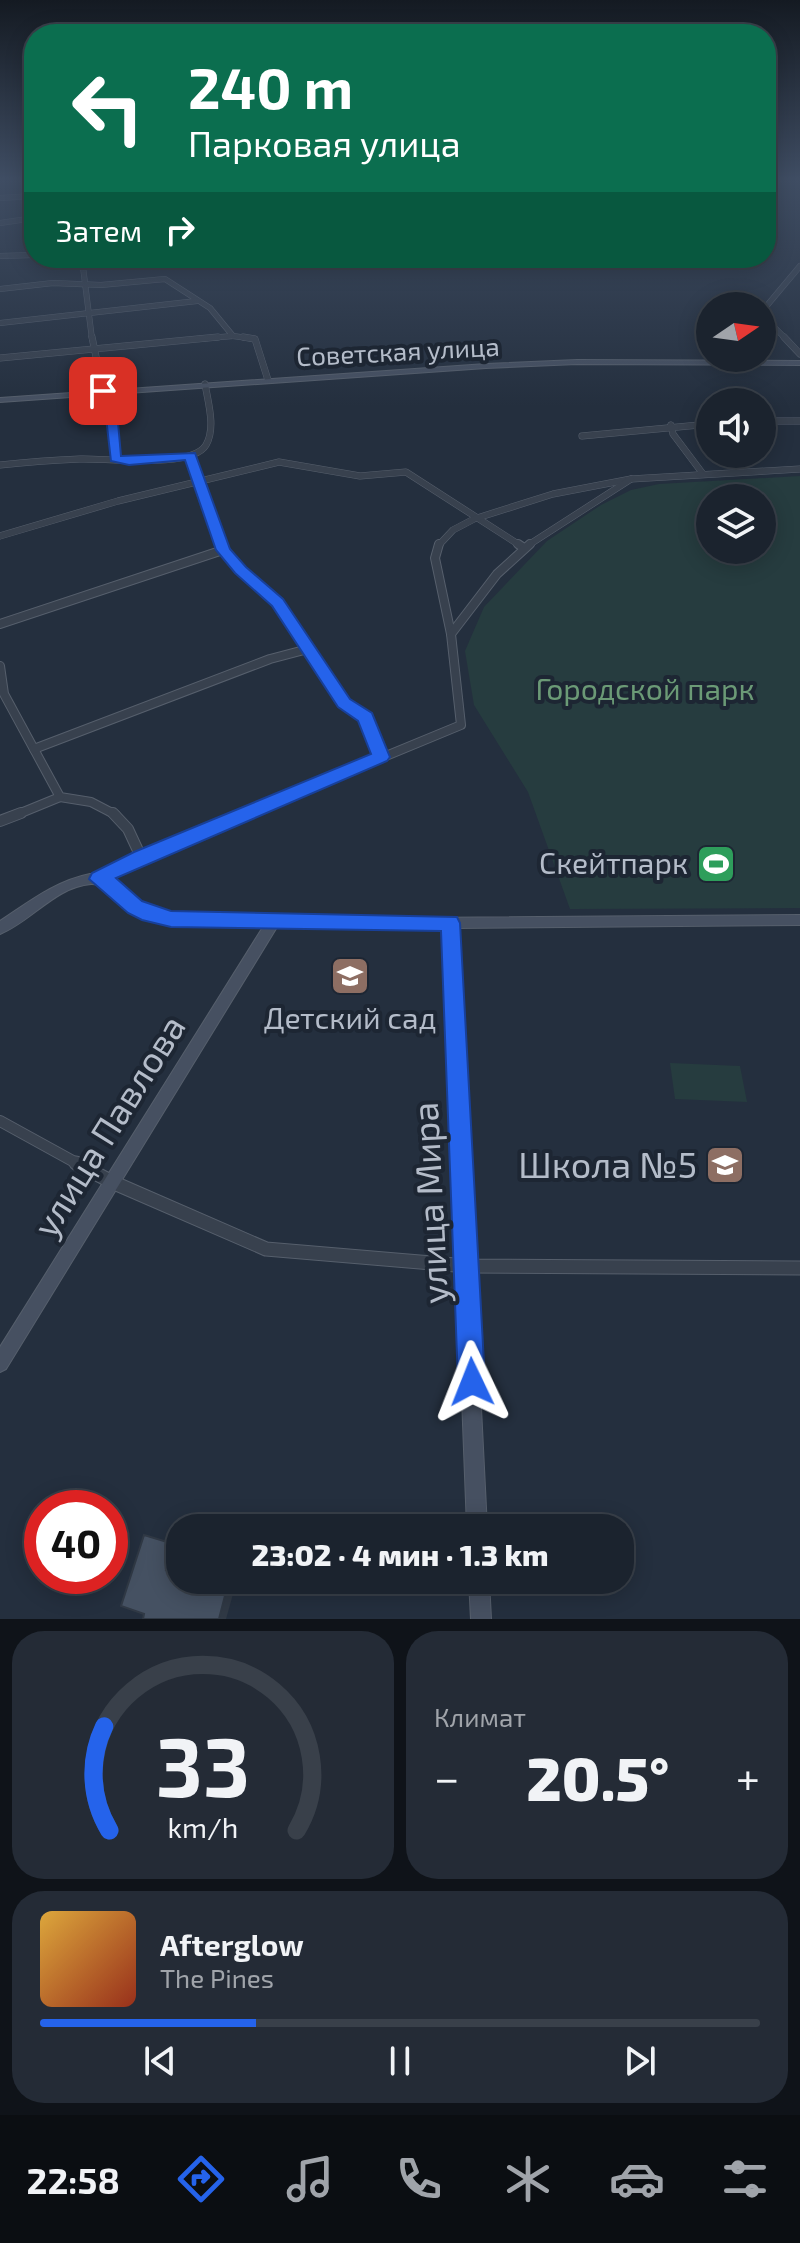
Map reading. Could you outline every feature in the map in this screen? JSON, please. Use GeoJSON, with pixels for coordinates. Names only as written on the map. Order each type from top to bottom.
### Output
{"type":"FeatureCollection","features":[{"type":"Feature","properties":{"kind":"street"},"geometry":{"type":"LineString","coordinates":[[800,266],[764,309],[773,326],[800,354]]}},
{"type":"Feature","properties":{"kind":"street"},"geometry":{"type":"LineString","coordinates":[[53,283],[81,270],[86,284],[87,316],[93,349],[103,391],[110,400],[115,459]]}},
{"type":"Feature","properties":{"kind":"street"},"geometry":{"type":"LineString","coordinates":[[0,289],[53,283],[165,279],[210,308],[233,336]]}},
{"type":"Feature","properties":{"kind":"street"},"geometry":{"type":"LineString","coordinates":[[0,323],[87,316],[104,311],[197,301]]}},
{"type":"Feature","properties":{"kind":"street"},"geometry":{"type":"LineString","coordinates":[[0,358],[233,336],[255,339],[268,380]]}},
{"type":"Feature","properties":{"kind":"street","name":"Советская улица"},"geometry":{"type":"LineString","coordinates":[[0,400],[205,384],[577,362],[800,363]]}},
{"type":"Feature","properties":{"kind":"street"},"geometry":{"type":"LineString","coordinates":[[0,465],[115,459],[129,462],[190,456],[203,449],[211,434],[205,384]]}},
{"type":"Feature","properties":{"kind":"street"},"geometry":{"type":"LineString","coordinates":[[776,421],[800,421]]}},
{"type":"Feature","properties":{"kind":"street"},"geometry":{"type":"LineString","coordinates":[[582,436],[696,424]]}},
{"type":"Feature","properties":{"kind":"street"},"geometry":{"type":"LineString","coordinates":[[671,425],[673,434],[703,474]]}},
{"type":"Feature","properties":{"kind":"street"},"geometry":{"type":"LineString","coordinates":[[190,456],[223,550],[240,570],[278,602],[344,703],[366,718],[381,757]]}},
{"type":"Feature","properties":{"kind":"street"},"geometry":{"type":"LineString","coordinates":[[0,536],[118,501],[279,462],[360,476],[406,472],[474,519],[524,548]]}},
{"type":"Feature","properties":{"kind":"street"},"geometry":{"type":"LineString","coordinates":[[0,928],[77,881],[98,879],[141,857],[461,725],[451,634],[435,558],[439,544],[453,530],[474,519],[553,494],[631,479],[800,469]]}},
{"type":"Feature","properties":{"kind":"street"},"geometry":{"type":"LineString","coordinates":[[451,634],[497,574],[524,548],[631,479]]}},
{"type":"Feature","properties":{"kind":"street"},"geometry":{"type":"LineString","coordinates":[[0,624],[223,550]]}},
{"type":"Feature","properties":{"kind":"street"},"geometry":{"type":"LineString","coordinates":[[34,749],[270,659],[308,649]]}},
{"type":"Feature","properties":{"kind":"street"},"geometry":{"type":"LineString","coordinates":[[0,666],[4,694],[60,797]]}},
{"type":"Feature","properties":{"kind":"street"},"geometry":{"type":"LineString","coordinates":[[0,821],[60,797],[95,801],[119,816],[133,835],[141,857]]}},
{"type":"Feature","properties":{"kind":"street"},"geometry":{"type":"LineString","coordinates":[[98,879],[107,882],[135,907],[161,918],[273,923],[800,920]]}},
{"type":"Feature","properties":{"kind":"street","name":"улица Павлова"},"geometry":{"type":"LineString","coordinates":[[0,1363],[273,923]]}},
{"type":"Feature","properties":{"kind":"street","name":"улица Мира"},"geometry":{"type":"LineString","coordinates":[[450,923],[476,1514]]}},
{"type":"Feature","properties":{"kind":"street"},"geometry":{"type":"LineString","coordinates":[[0,1121],[112,1182],[266,1249],[467,1266],[800,1268]]}},
{"type":"Feature","properties":{"kind":"street"},"geometry":{"type":"LineString","coordinates":[[480,1594],[481,1619]]}},
{"type":"Feature","properties":{"kind":"green space","name":"Городской парк"},"geometry":{"type":"Polygon","coordinates":[[[800,476],[800,908],[570,909],[528,792],[474,705],[465,651],[484,607],[547,541],[601,505],[631,490],[659,484],[800,476]]]}},
{"type":"Feature","properties":{"kind":"green space"},"geometry":{"type":"Polygon","coordinates":[[[670,1063],[740,1066],[747,1102],[675,1099],[670,1063]]]}},
{"type":"Feature","properties":{"kind":"building"},"geometry":{"type":"Polygon","coordinates":[[[144,1535],[166,1542],[166,1594],[225,1594],[219,1619],[143,1619],[144,1614],[121,1606],[125,1594],[128,1594],[128,1584],[144,1535]]]}},
{"type":"Feature","properties":{"kind":"place","name":"Скейтпарк"},"geometry":{"type":"Point","coordinates":[716,864]}},
{"type":"Feature","properties":{"kind":"place","name":"Детский сад"},"geometry":{"type":"Point","coordinates":[350,976]}},
{"type":"Feature","properties":{"kind":"place","name":"Школа №5"},"geometry":{"type":"Point","coordinates":[725,1165]}},
{"type":"Feature","properties":{"kind":"route"},"geometry":{"type":"LineString","coordinates":[[103,391],[110,400],[115,459],[129,462],[190,456],[223,550],[240,570],[278,602],[344,703],[366,718],[381,757],[141,857],[98,879],[107,882],[135,907],[161,918],[273,923],[450,923],[472,1382]]}}]}
